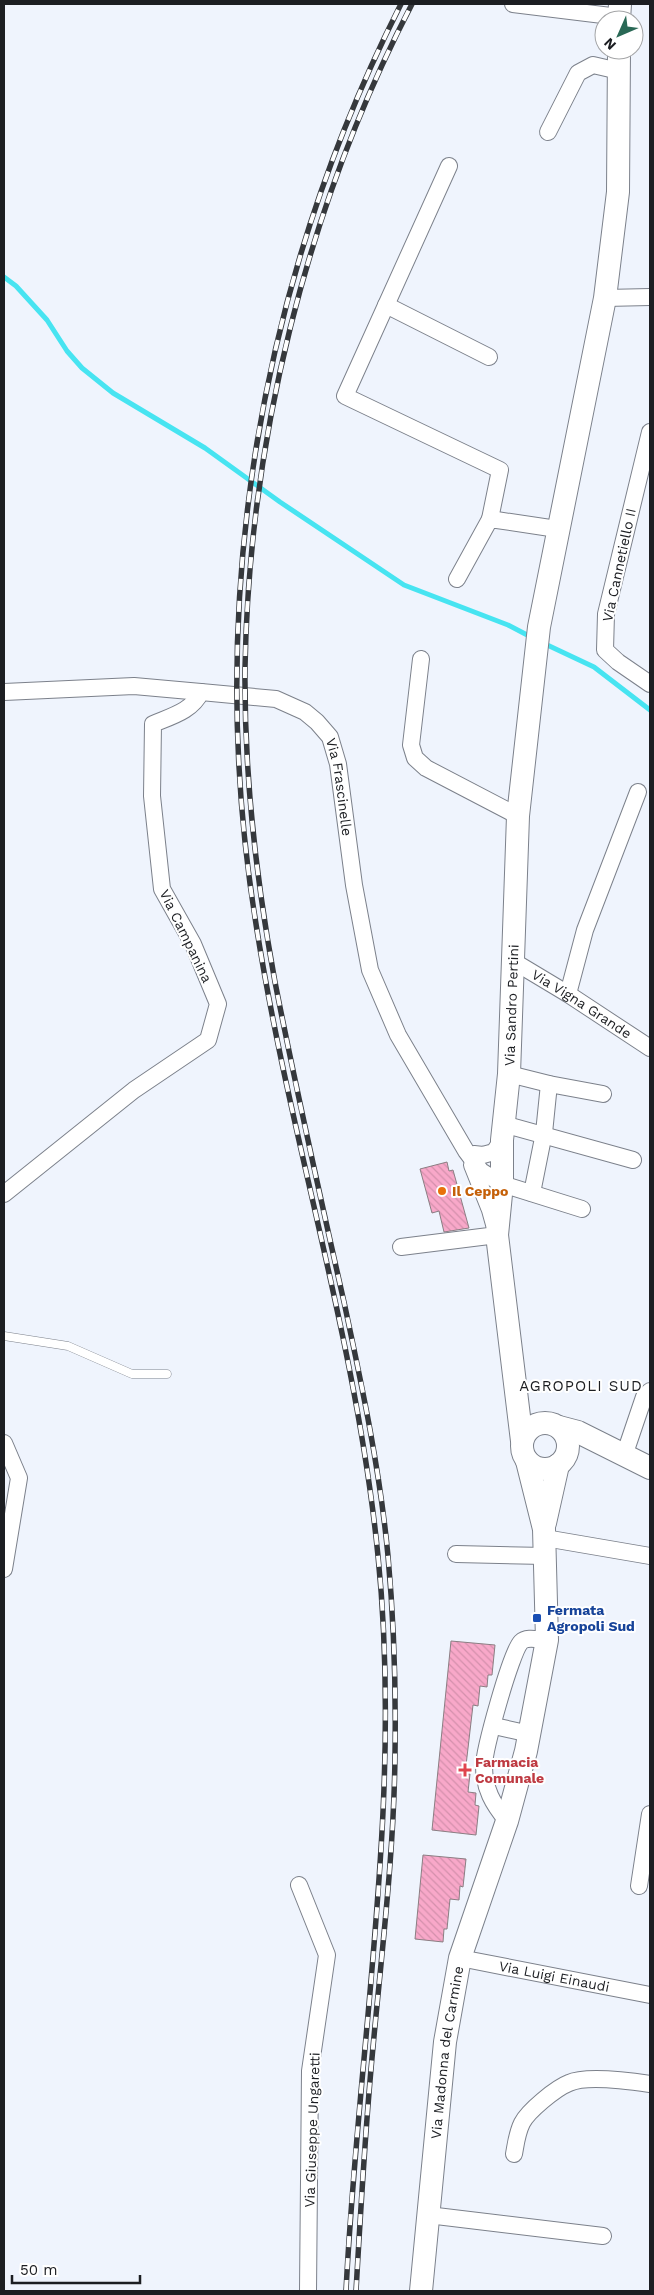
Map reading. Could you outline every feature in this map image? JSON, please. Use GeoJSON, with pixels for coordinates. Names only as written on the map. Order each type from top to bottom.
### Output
{"type":"FeatureCollection","features":[{"type":"Feature","properties":{"kind":"street"},"geometry":{"type":"LineString","coordinates":[[512,4],[594,11]]}},
{"type":"Feature","properties":{"kind":"street"},"geometry":{"type":"LineString","coordinates":[[548,132],[578,74],[593,65],[619,60]]}},
{"type":"Feature","properties":{"kind":"street","name":"Via Sandro Pertini"},"geometry":{"type":"LineString","coordinates":[[525,1451],[497,1235],[502,1177],[503,1132],[509,1074],[518,816],[539,627],[604,298],[618,192],[619,60]]}},
{"type":"Feature","properties":{"kind":"street"},"geometry":{"type":"LineString","coordinates":[[449,166],[345,396],[500,470],[490,519],[457,579]]}},
{"type":"Feature","properties":{"kind":"street"},"geometry":{"type":"LineString","coordinates":[[604,298],[650,297]]}},
{"type":"Feature","properties":{"kind":"street"},"geometry":{"type":"LineString","coordinates":[[386,305],[489,357]]}},
{"type":"Feature","properties":{"kind":"street","name":"Via Cannetiello II"},"geometry":{"type":"LineString","coordinates":[[650,432],[647,454],[606,614],[605,650],[650,684]]}},
{"type":"Feature","properties":{"kind":"street"},"geometry":{"type":"LineString","coordinates":[[490,519],[557,529]]}},
{"type":"Feature","properties":{"kind":"street"},"geometry":{"type":"LineString","coordinates":[[421,659],[411,745],[415,758],[426,768],[518,816]]}},
{"type":"Feature","properties":{"kind":"street","name":"Via Frascinelle"},"geometry":{"type":"LineString","coordinates":[[4,692],[134,686],[276,700],[305,712],[330,737],[338,764],[354,885],[370,970],[398,1035],[470,1152],[497,1235]]}},
{"type":"Feature","properties":{"kind":"street","name":"Via Campanina"},"geometry":{"type":"LineString","coordinates":[[4,1194],[134,1090],[208,1040],[218,1004],[193,944],[162,889],[152,796],[153,724],[186,710],[197,701],[201,692]]}},
{"type":"Feature","properties":{"kind":"street"},"geometry":{"type":"LineString","coordinates":[[568,994],[586,930],[638,792]]}},
{"type":"Feature","properties":{"kind":"street","name":"Via Vigna Grande"},"geometry":{"type":"LineString","coordinates":[[513,961],[568,994],[650,1048]]}},
{"type":"Feature","properties":{"kind":"street"},"geometry":{"type":"LineString","coordinates":[[509,1074],[603,1094]]}},
{"type":"Feature","properties":{"kind":"street"},"geometry":{"type":"LineString","coordinates":[[532,1193],[544,1133],[549,1084]]}},
{"type":"Feature","properties":{"kind":"street"},"geometry":{"type":"LineString","coordinates":[[470,1152],[483,1155],[494,1152],[503,1132],[544,1133],[571,1144],[634,1160]]}},
{"type":"Feature","properties":{"kind":"street"},"geometry":{"type":"LineString","coordinates":[[470,1152],[493,1163],[502,1177],[532,1193],[582,1209]]}},
{"type":"Feature","properties":{"kind":"street"},"geometry":{"type":"LineString","coordinates":[[401,1247],[497,1235]]}},
{"type":"Feature","properties":{"kind":"street"},"geometry":{"type":"LineString","coordinates":[[516,1384],[568,1438],[568,1451],[562,1461]]}},
{"type":"Feature","properties":{"kind":"street"},"geometry":{"type":"LineString","coordinates":[[614,1451],[644,1397],[650,1391]]}},
{"type":"Feature","properties":{"kind":"street"},"geometry":{"type":"LineString","coordinates":[[614,1451],[562,1461],[546,1470],[533,1466],[525,1451],[529,1428],[535,1424],[554,1425],[578,1432],[650,1468]]}},
{"type":"Feature","properties":{"kind":"street"},"geometry":{"type":"LineString","coordinates":[[4,1443],[19,1478],[4,1569]]}},
{"type":"Feature","properties":{"kind":"street","name":"Via Madonna del Carmine"},"geometry":{"type":"LineString","coordinates":[[421,2291],[445,2042],[460,1958],[507,1821],[530,1734],[547,1640],[545,1541],[525,1451]]}},
{"type":"Feature","properties":{"kind":"street","name":"Via Madonna del Carmine"},"geometry":{"type":"LineString","coordinates":[[545,1541],[562,1461]]}},
{"type":"Feature","properties":{"kind":"street"},"geometry":{"type":"LineString","coordinates":[[456,1554],[545,1541],[650,1556]]}},
{"type":"Feature","properties":{"kind":"street"},"geometry":{"type":"LineString","coordinates":[[507,1821],[490,1799],[484,1766],[503,1683],[521,1642],[527,1639],[547,1640]]}},
{"type":"Feature","properties":{"kind":"street"},"geometry":{"type":"LineString","coordinates":[[494,1726],[530,1734]]}},
{"type":"Feature","properties":{"kind":"street"},"geometry":{"type":"LineString","coordinates":[[639,1886],[650,1814]]}},
{"type":"Feature","properties":{"kind":"street","name":"Via Giuseppe Ungaretti"},"geometry":{"type":"LineString","coordinates":[[299,1885],[328,1955],[310,2071],[308,2291]]}},
{"type":"Feature","properties":{"kind":"street","name":"Via Luigi Einaudi"},"geometry":{"type":"LineString","coordinates":[[460,1958],[650,1995]]}},
{"type":"Feature","properties":{"kind":"street"},"geometry":{"type":"LineString","coordinates":[[514,2154],[516,2138],[523,2121],[542,2101],[569,2082],[602,2079],[650,2084]]}},
{"type":"Feature","properties":{"kind":"street"},"geometry":{"type":"LineString","coordinates":[[428,2215],[603,2236]]}},
{"type":"Feature","properties":{"kind":"lane"},"geometry":{"type":"LineString","coordinates":[[4,1336],[68,1346],[132,1374],[167,1374]]}},
{"type":"Feature","properties":{"kind":"building","name":"Il Ceppo"},"geometry":{"type":"Polygon","coordinates":[[[447,1162],[449,1171],[453,1170],[469,1228],[444,1232],[439,1211],[432,1213],[420,1169],[447,1162]]]}},
{"type":"Feature","properties":{"kind":"building"},"geometry":{"type":"Polygon","coordinates":[[[451,1641],[495,1645],[492,1675],[488,1675],[487,1687],[480,1686],[478,1706],[473,1705],[465,1774],[470,1774],[468,1792],[476,1793],[475,1805],[479,1806],[476,1835],[432,1830],[451,1641]]]}},
{"type":"Feature","properties":{"kind":"building"},"geometry":{"type":"Polygon","coordinates":[[[423,1855],[466,1859],[463,1887],[460,1886],[459,1900],[450,1899],[447,1929],[444,1929],[443,1942],[415,1939],[423,1855]]]}},
{"type":"Feature","properties":{"kind":"waterway"},"geometry":{"type":"LineString","coordinates":[[4,277],[16,286],[47,320],[67,351],[82,368],[113,393],[205,448],[280,502],[404,585],[508,625],[531,637]]}},
{"type":"Feature","properties":{"kind":"waterway"},"geometry":{"type":"LineString","coordinates":[[543,643],[594,667],[650,710]]}},
{"type":"Feature","properties":{"kind":"railway"},"geometry":{"type":"LineString","coordinates":[[346,2291],[382,1832],[385,1740],[384,1648],[378,1556],[368,1476],[355,1397],[286,1082],[256,924],[242,806],[237,688],[241,570],[255,453],[278,337],[310,223],[351,112],[401,4]]}},
{"type":"Feature","properties":{"kind":"railway"},"geometry":{"type":"LineString","coordinates":[[356,2291],[368,2107],[392,1836],[395,1729],[392,1606],[385,1524],[370,1428],[291,1062],[268,943],[252,826],[245,707],[245,668],[249,582],[258,496],[272,411],[291,326],[314,243],[342,161],[375,81],[412,4]]}},
{"type":"Feature","properties":{"kind":"place","name":"Il Ceppo"},"geometry":{"type":"Point","coordinates":[442,1191]}},
{"type":"Feature","properties":{"kind":"place","name":"Fermata Agropoli Sud"},"geometry":{"type":"Point","coordinates":[537,1618]}},
{"type":"Feature","properties":{"kind":"place","name":"Farmacia Comunale"},"geometry":{"type":"Point","coordinates":[465,1770]}},
{"type":"Feature","properties":{"kind":"district","name":"AGROPOLI SUD"},"geometry":{"type":"Point","coordinates":[581,1386]}}]}
